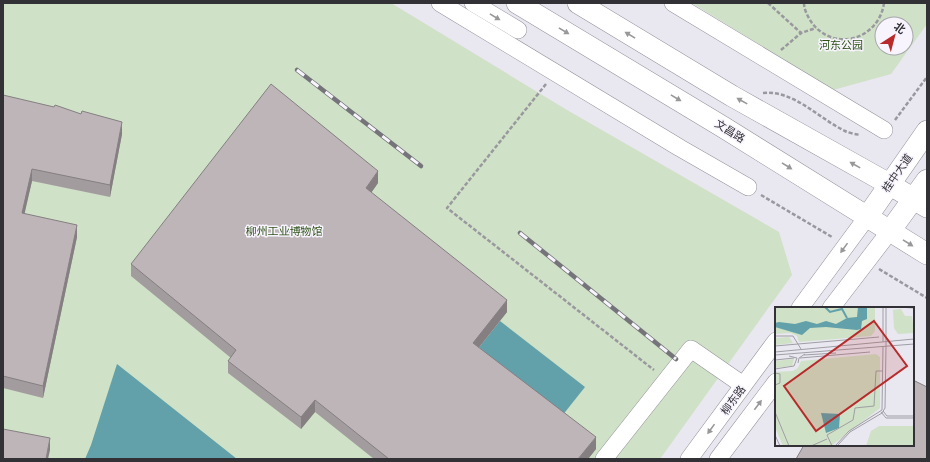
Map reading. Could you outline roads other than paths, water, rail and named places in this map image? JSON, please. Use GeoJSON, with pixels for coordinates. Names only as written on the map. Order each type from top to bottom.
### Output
{"type":"FeatureCollection","features":[{"type":"Feature","properties":{"kind":"main road"},"geometry":{"type":"LineString","coordinates":[[578,3],[732,96],[920,203]]}},
{"type":"Feature","properties":{"kind":"main road","name":"文昌路"},"geometry":{"type":"LineString","coordinates":[[524,7],[723,127],[927,254]]}},
{"type":"Feature","properties":{"kind":"main road","name":"桂中大道"},"geometry":{"type":"LineString","coordinates":[[867,217],[927,131]]}},
{"type":"Feature","properties":{"kind":"main road"},"geometry":{"type":"LineString","coordinates":[[890,231],[920,203],[927,180]]}},
{"type":"Feature","properties":{"kind":"street"},"geometry":{"type":"LineString","coordinates":[[440,3],[748,187]]}},
{"type":"Feature","properties":{"kind":"street"},"geometry":{"type":"LineString","coordinates":[[473,3],[518,30]]}},
{"type":"Feature","properties":{"kind":"street"},"geometry":{"type":"LineString","coordinates":[[673,3],[884,130]]}},
{"type":"Feature","properties":{"kind":"street"},"geometry":{"type":"LineString","coordinates":[[801,307],[867,217]]}},
{"type":"Feature","properties":{"kind":"street"},"geometry":{"type":"LineString","coordinates":[[832,307],[890,231]]}},
{"type":"Feature","properties":{"kind":"street","name":"柳东路"},"geometry":{"type":"LineString","coordinates":[[689,459],[775,342]]}},
{"type":"Feature","properties":{"kind":"street"},"geometry":{"type":"LineString","coordinates":[[604,459],[692,349],[743,385]]}},
{"type":"Feature","properties":{"kind":"street"},"geometry":{"type":"LineString","coordinates":[[718,459],[775,383]]}},
{"type":"Feature","properties":{"kind":"water"},"geometry":{"type":"Polygon","coordinates":[[[500,321],[585,387],[558,421],[473,355],[500,321]]]}},
{"type":"Feature","properties":{"kind":"water"},"geometry":{"type":"Polygon","coordinates":[[[117,364],[237,459],[85,459],[91,445],[117,364]]]}},
{"type":"Feature","properties":{"kind":"railway"},"geometry":{"type":"LineString","coordinates":[[297,70],[421,166]]}},
{"type":"Feature","properties":{"kind":"railway"},"geometry":{"type":"LineString","coordinates":[[520,233],[676,359]]}},
{"type":"Feature","properties":{"kind":"park label","name":"河东公园"},"geometry":{"type":"Point","coordinates":[841,45]}},
{"type":"Feature","properties":{"kind":"park label","name":"柳州工业博物馆"},"geometry":{"type":"Point","coordinates":[284,231]}}]}
